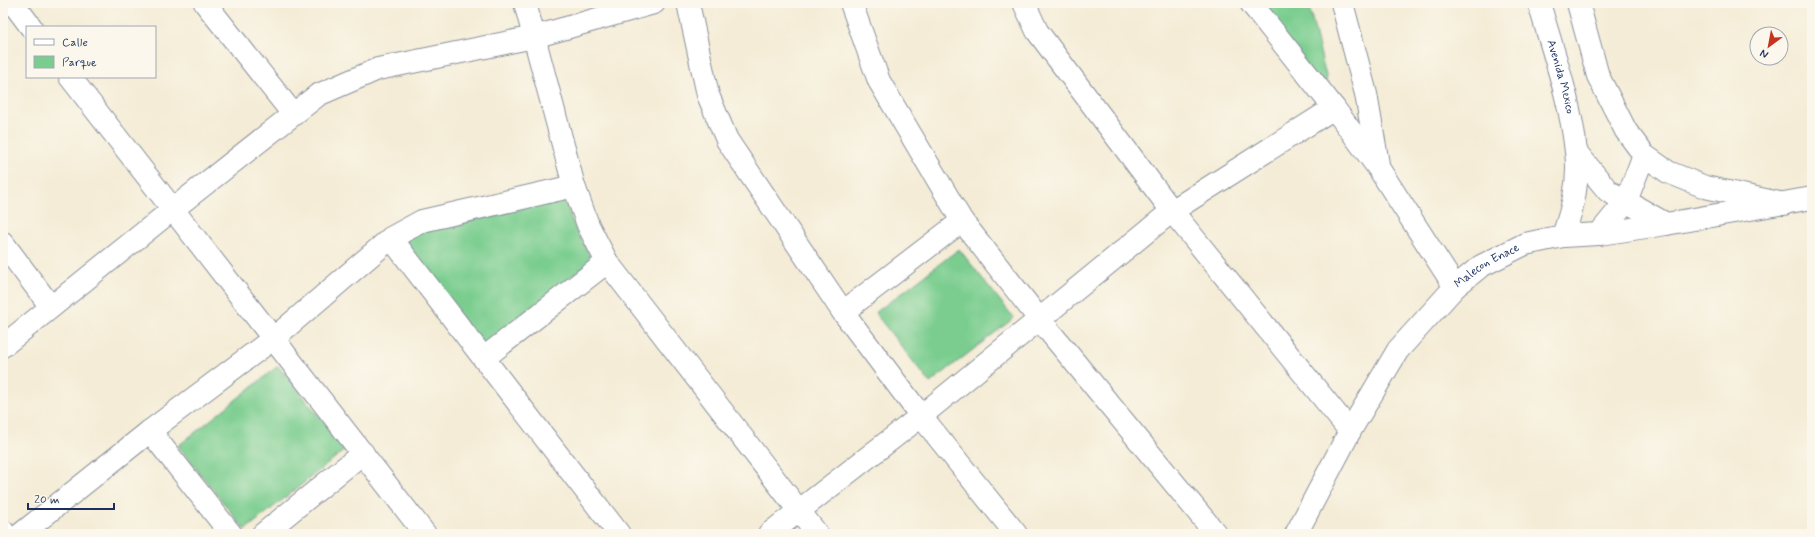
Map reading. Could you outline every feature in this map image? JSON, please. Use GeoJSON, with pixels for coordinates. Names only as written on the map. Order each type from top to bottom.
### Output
{"type":"FeatureCollection","features":[{"type":"Feature","properties":{"kind":"street"},"geometry":{"type":"LineString","coordinates":[[13,3],[30,26]]}},
{"type":"Feature","properties":{"kind":"street"},"geometry":{"type":"LineString","coordinates":[[205,3],[293,114]]}},
{"type":"Feature","properties":{"kind":"street"},"geometry":{"type":"LineString","coordinates":[[525,3],[574,186],[588,225],[607,262],[817,534]]}},
{"type":"Feature","properties":{"kind":"street"},"geometry":{"type":"LineString","coordinates":[[3,346],[318,95],[378,69],[534,37],[654,3]]}},
{"type":"Feature","properties":{"kind":"street"},"geometry":{"type":"LineString","coordinates":[[688,3],[708,95],[727,140],[843,312],[921,416],[1016,534]]}},
{"type":"Feature","properties":{"kind":"street"},"geometry":{"type":"LineString","coordinates":[[850,3],[879,81],[962,221],[1040,320],[1216,534]]}},
{"type":"Feature","properties":{"kind":"street"},"geometry":{"type":"LineString","coordinates":[[1024,3],[1037,31],[1172,211],[1350,431]]}},
{"type":"Feature","properties":{"kind":"street"},"geometry":{"type":"LineString","coordinates":[[1251,3],[1334,108],[1379,169],[1455,287]]}},
{"type":"Feature","properties":{"kind":"street"},"geometry":{"type":"LineString","coordinates":[[1342,3],[1366,94],[1379,169]]}},
{"type":"Feature","properties":{"kind":"street","name":"Avenida Mexico"},"geometry":{"type":"LineString","coordinates":[[1539,3],[1568,110],[1577,153]]}},
{"type":"Feature","properties":{"kind":"street"},"geometry":{"type":"LineString","coordinates":[[1578,3],[1598,76],[1626,131],[1644,155],[1668,172],[1705,187],[1784,204]]}},
{"type":"Feature","properties":{"kind":"street"},"geometry":{"type":"LineString","coordinates":[[71,78],[425,534]]}},
{"type":"Feature","properties":{"kind":"street"},"geometry":{"type":"LineString","coordinates":[[769,534],[921,416],[1172,211],[1334,108]]}},
{"type":"Feature","properties":{"kind":"street"},"geometry":{"type":"LineString","coordinates":[[1577,153],[1608,191],[1666,224]]}},
{"type":"Feature","properties":{"kind":"street"},"geometry":{"type":"LineString","coordinates":[[1563,236],[1572,210],[1576,186],[1577,153]]}},
{"type":"Feature","properties":{"kind":"street"},"geometry":{"type":"LineString","coordinates":[[1599,234],[1626,201],[1644,155]]}},
{"type":"Feature","properties":{"kind":"street"},"geometry":{"type":"LineString","coordinates":[[21,534],[150,431],[274,338],[391,238],[422,221],[574,186]]}},
{"type":"Feature","properties":{"kind":"street","name":"Malecon Enace"},"geometry":{"type":"LineString","coordinates":[[1296,534],[1350,431],[1398,350],[1455,287],[1481,266],[1525,244],[1563,236],[1599,234],[1666,224],[1812,198]]}},
{"type":"Feature","properties":{"kind":"street"},"geometry":{"type":"LineString","coordinates":[[843,312],[962,221]]}},
{"type":"Feature","properties":{"kind":"street"},"geometry":{"type":"LineString","coordinates":[[391,238],[619,534]]}},
{"type":"Feature","properties":{"kind":"street"},"geometry":{"type":"LineString","coordinates":[[3,243],[52,307]]}},
{"type":"Feature","properties":{"kind":"street"},"geometry":{"type":"LineString","coordinates":[[484,358],[607,262]]}},
{"type":"Feature","properties":{"kind":"street"},"geometry":{"type":"LineString","coordinates":[[150,431],[231,534]]}},
{"type":"Feature","properties":{"kind":"street"},"geometry":{"type":"LineString","coordinates":[[263,534],[363,453]]}},
{"type":"Feature","properties":{"kind":"green space"},"geometry":{"type":"Polygon","coordinates":[[[1243,3],[1308,3],[1327,80],[1317,89],[1243,3]]]}},
{"type":"Feature","properties":{"kind":"green space"},"geometry":{"type":"Polygon","coordinates":[[[564,198],[574,226],[592,260],[483,345],[402,242],[418,233],[564,198]]]}},
{"type":"Feature","properties":{"kind":"green space"},"geometry":{"type":"Polygon","coordinates":[[[959,249],[1014,318],[930,383],[875,313],[959,249]]]}},
{"type":"Feature","properties":{"kind":"green space"},"geometry":{"type":"Polygon","coordinates":[[[278,366],[346,449],[245,530],[178,446],[278,366]]]}}]}
